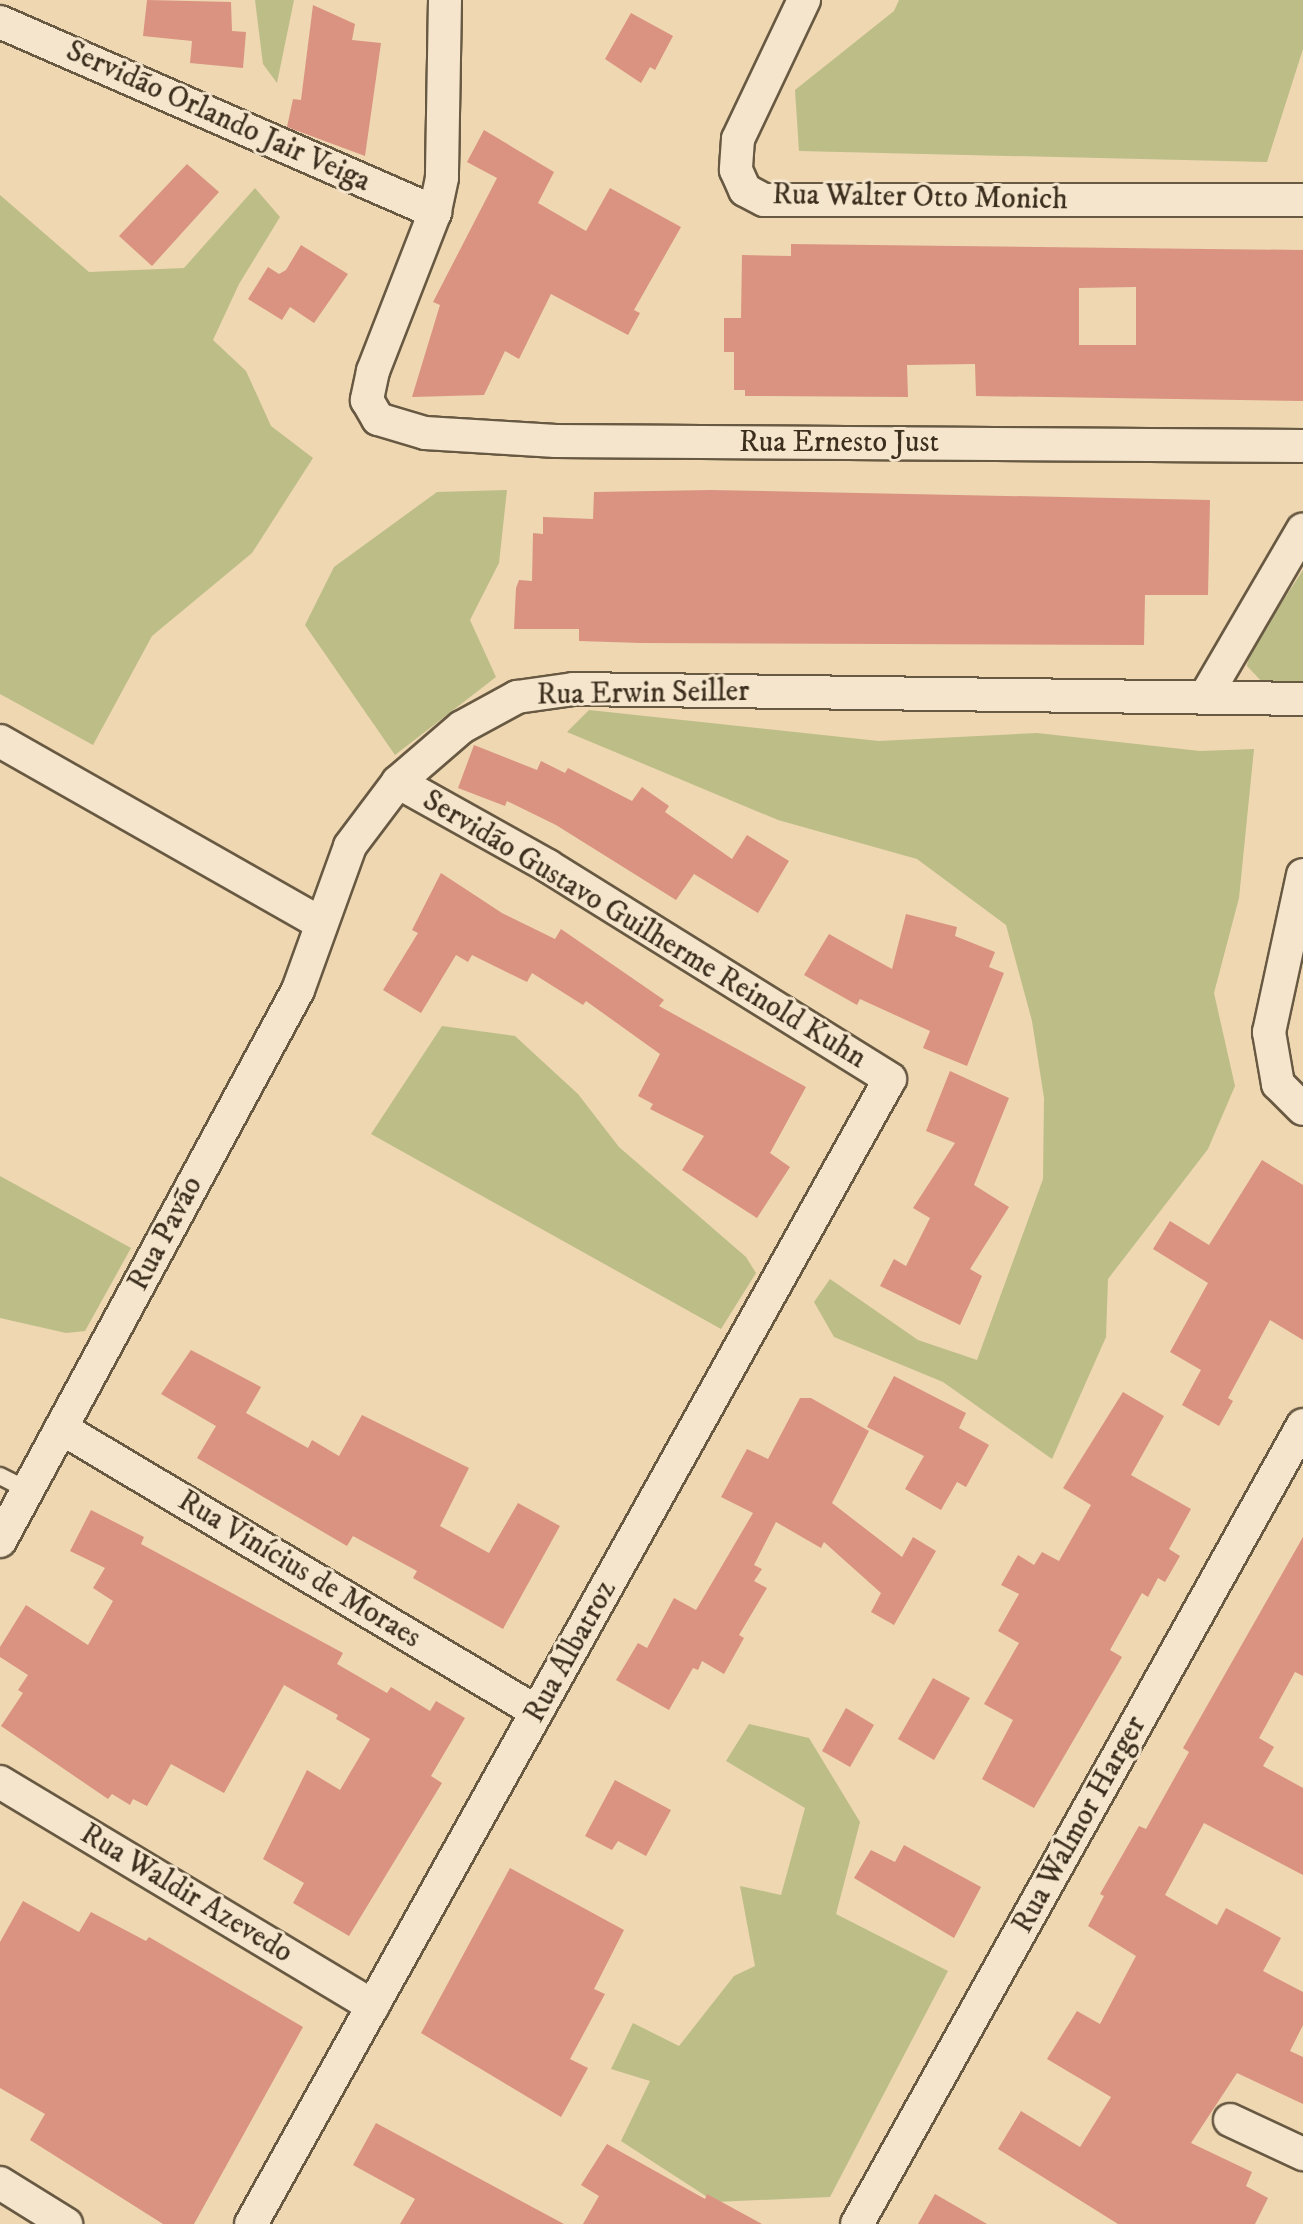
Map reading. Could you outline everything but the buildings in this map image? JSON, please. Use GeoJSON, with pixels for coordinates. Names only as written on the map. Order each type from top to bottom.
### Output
{"type":"FeatureCollection","features":[{"type":"Feature","properties":{"kind":"street"},"geometry":{"type":"LineString","coordinates":[[435,212],[444,143],[445,0]]}},
{"type":"Feature","properties":{"kind":"street","name":"Rua Walter Otto Monich"},"geometry":{"type":"LineString","coordinates":[[804,0],[738,139],[736,170],[745,190],[764,200],[1303,200]]}},
{"type":"Feature","properties":{"kind":"street","name":"Servidão Orlando Jair Veiga"},"geometry":{"type":"LineString","coordinates":[[0,22],[435,212]]}},
{"type":"Feature","properties":{"kind":"street","name":"Rua Ernesto Just"},"geometry":{"type":"LineString","coordinates":[[435,212],[373,371],[367,400],[378,419],[425,433],[556,441],[1303,446]]}},
{"type":"Feature","properties":{"kind":"street"},"geometry":{"type":"LineString","coordinates":[[1205,697],[1301,539]]}},
{"type":"Feature","properties":{"kind":"street","name":"Rua Erwin Seiller"},"geometry":{"type":"LineString","coordinates":[[319,922],[350,846],[398,782],[492,708],[545,691],[1303,699]]}},
{"type":"Feature","properties":{"kind":"street"},"geometry":{"type":"LineString","coordinates":[[0,741],[319,922]]}},
{"type":"Feature","properties":{"kind":"street","name":"Servidão Gustavo Guilherme Reinold Kuhn"},"geometry":{"type":"LineString","coordinates":[[398,782],[548,866],[890,1079]]}},
{"type":"Feature","properties":{"kind":"street"},"geometry":{"type":"LineString","coordinates":[[1303,875],[1269,1032],[1278,1084],[1303,1109]]}},
{"type":"Feature","properties":{"kind":"street","name":"Rua Pavão"},"geometry":{"type":"LineString","coordinates":[[8,1506],[61,1428],[298,990],[319,922]]}},
{"type":"Feature","properties":{"kind":"street","name":"Rua Albatroz"},"geometry":{"type":"LineString","coordinates":[[251,2224],[890,1079]]}},
{"type":"Feature","properties":{"kind":"street","name":"Rua Walmor Harger"},"geometry":{"type":"LineString","coordinates":[[857,2224],[1303,1425]]}},
{"type":"Feature","properties":{"kind":"street","name":"Rua Vinícius de Moraes"},"geometry":{"type":"LineString","coordinates":[[61,1428],[537,1712]]}},
{"type":"Feature","properties":{"kind":"street","name":"Rua Waldir Azevedo"},"geometry":{"type":"LineString","coordinates":[[0,1782],[373,2006]]}},
{"type":"Feature","properties":{"kind":"street"},"geometry":{"type":"LineString","coordinates":[[1230,2120],[1303,2154]]}},
{"type":"Feature","properties":{"kind":"street"},"geometry":{"type":"LineString","coordinates":[[0,2183],[66,2224]]}},
{"type":"Feature","properties":{"kind":"green space"},"geometry":{"type":"Polygon","coordinates":[[[255,0],[294,0],[277,83],[263,64],[255,0]]]}},
{"type":"Feature","properties":{"kind":"green space"},"geometry":{"type":"Polygon","coordinates":[[[899,0],[1303,0],[1303,49],[1267,162],[799,151],[795,90],[894,11],[899,0]]]}},
{"type":"Feature","properties":{"kind":"green space"},"geometry":{"type":"Polygon","coordinates":[[[255,188],[280,217],[239,284],[213,340],[246,371],[271,426],[313,458],[252,553],[152,636],[93,745],[0,694],[0,195],[89,272],[184,268],[255,188]]]}},
{"type":"Feature","properties":{"kind":"green space"},"geometry":{"type":"Polygon","coordinates":[[[507,490],[499,563],[470,620],[496,677],[395,755],[305,625],[334,567],[437,492],[507,490]]]}},
{"type":"Feature","properties":{"kind":"green space"},"geometry":{"type":"Polygon","coordinates":[[[1303,570],[1303,688],[1266,686],[1247,666],[1249,652],[1303,570]]]}},
{"type":"Feature","properties":{"kind":"green space"},"geometry":{"type":"Polygon","coordinates":[[[589,710],[879,741],[1037,733],[1200,751],[1254,749],[1239,898],[1214,993],[1235,1086],[1208,1149],[1108,1279],[1106,1337],[1052,1459],[943,1382],[834,1337],[814,1302],[830,1279],[918,1340],[977,1360],[1043,1179],[1044,1098],[1032,1021],[1006,925],[917,859],[778,820],[567,732],[589,710]]]}},
{"type":"Feature","properties":{"kind":"green space"},"geometry":{"type":"Polygon","coordinates":[[[442,1026],[515,1036],[578,1094],[619,1147],[746,1257],[756,1273],[721,1329],[371,1134],[442,1026]]]}},
{"type":"Feature","properties":{"kind":"green space"},"geometry":{"type":"Polygon","coordinates":[[[0,1176],[131,1248],[85,1331],[66,1333],[0,1318],[0,1176]]]}},
{"type":"Feature","properties":{"kind":"green space"},"geometry":{"type":"Polygon","coordinates":[[[749,1724],[809,1738],[860,1822],[836,1914],[948,1971],[830,2197],[715,2202],[621,2141],[650,2081],[611,2069],[633,2023],[679,2046],[734,1976],[755,1966],[740,1886],[781,1895],[805,1808],[726,1761],[749,1724]]]}}]}
